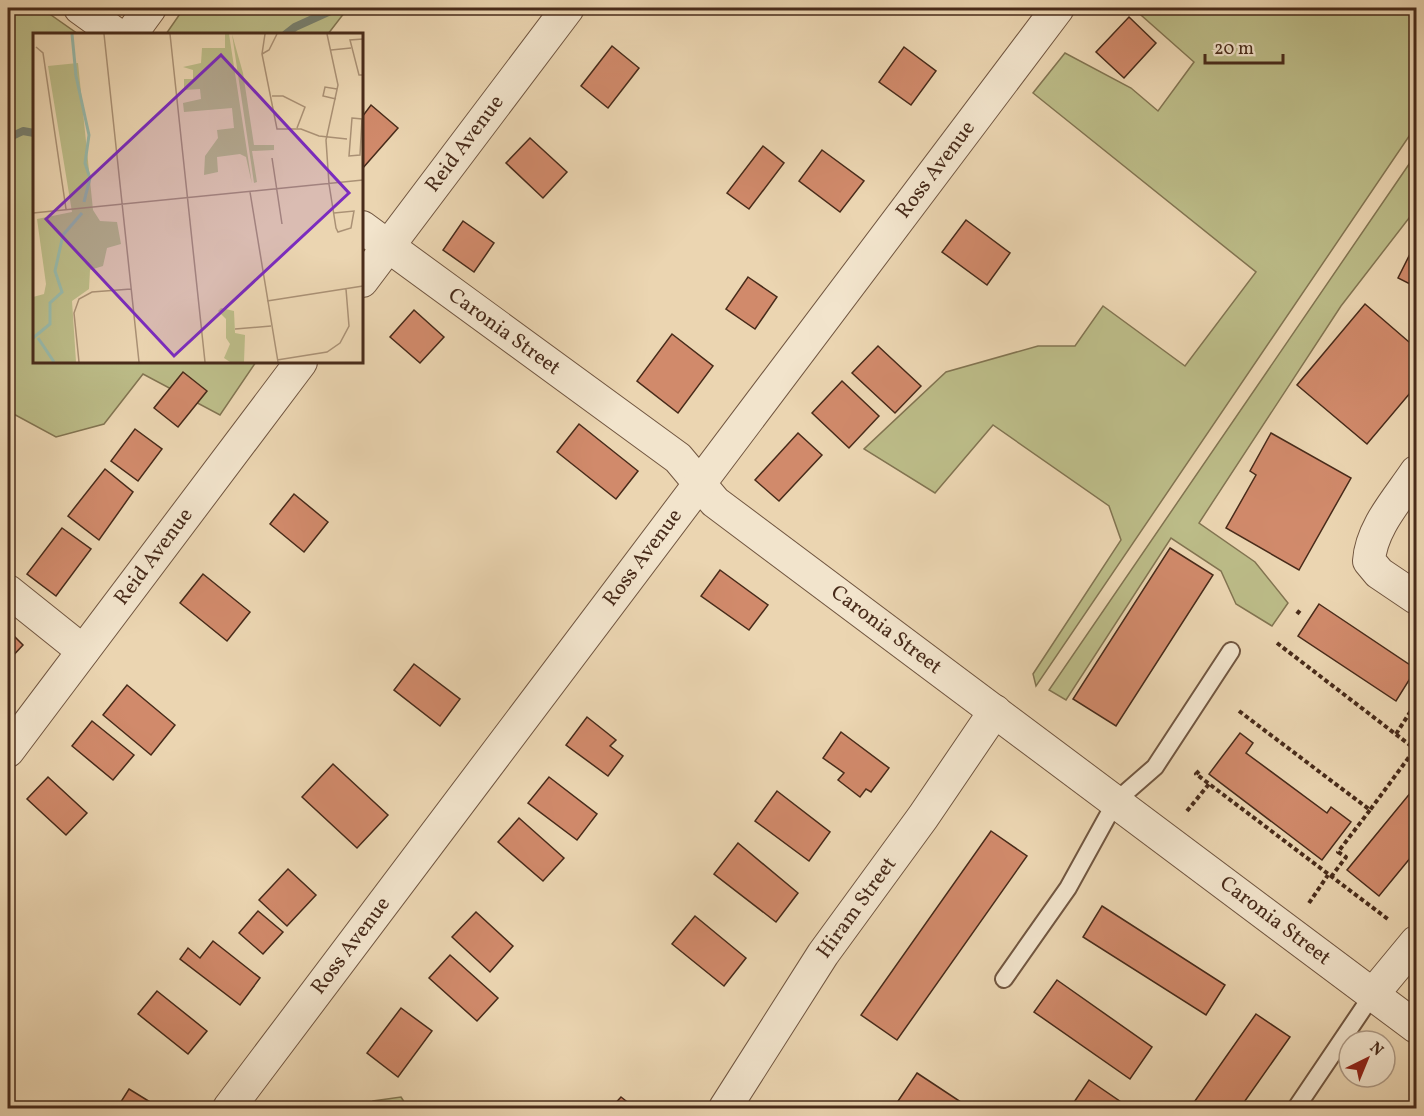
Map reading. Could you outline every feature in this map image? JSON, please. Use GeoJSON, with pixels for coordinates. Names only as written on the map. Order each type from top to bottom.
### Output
{"type":"FeatureCollection","features":[{"type":"Feature","properties":{"kind":"street"},"geometry":{"type":"LineString","coordinates":[[80,8],[115,33]]}},
{"type":"Feature","properties":{"kind":"street"},"geometry":{"type":"LineString","coordinates":[[132,33],[150,8]]}},
{"type":"Feature","properties":{"kind":"street","name":"Reid Avenue"},"geometry":{"type":"LineString","coordinates":[[363,280],[568,8]]}},
{"type":"Feature","properties":{"kind":"street","name":"Ross Avenue"},"geometry":{"type":"LineString","coordinates":[[229,1108],[1058,8]]}},
{"type":"Feature","properties":{"kind":"street","name":"Caronia Street"},"geometry":{"type":"LineString","coordinates":[[363,228],[678,458],[714,502],[1416,1027]]}},
{"type":"Feature","properties":{"kind":"street","name":"Reid Avenue"},"geometry":{"type":"LineString","coordinates":[[8,752],[300,363]]}},
{"type":"Feature","properties":{"kind":"street"},"geometry":{"type":"LineString","coordinates":[[1416,472],[1381,525],[1370,548],[1369,561],[1379,573],[1416,598]]}},
{"type":"Feature","properties":{"kind":"street"},"geometry":{"type":"LineString","coordinates":[[8,591],[84,651]]}},
{"type":"Feature","properties":{"kind":"street","name":"Hiram Street"},"geometry":{"type":"LineString","coordinates":[[725,1108],[823,954],[923,817],[995,711]]}},
{"type":"Feature","properties":{"kind":"street"},"geometry":{"type":"LineString","coordinates":[[1373,994],[1416,942]]}},
{"type":"Feature","properties":{"kind":"lane"},"geometry":{"type":"LineString","coordinates":[[1004,979],[1068,888],[1116,801],[1155,767],[1231,651]]}},
{"type":"Feature","properties":{"kind":"lane"},"geometry":{"type":"LineString","coordinates":[[1296,1108],[1373,994]]}},
{"type":"Feature","properties":{"kind":"path"},"geometry":{"type":"LineString","coordinates":[[1297,614],[1300,609]]}},
{"type":"Feature","properties":{"kind":"path"},"geometry":{"type":"LineString","coordinates":[[1277,644],[1416,749],[1338,852],[1346,857],[1309,903]]}},
{"type":"Feature","properties":{"kind":"path"},"geometry":{"type":"LineString","coordinates":[[1396,734],[1416,703]]}},
{"type":"Feature","properties":{"kind":"path"},"geometry":{"type":"LineString","coordinates":[[1239,711],[1370,810]]}},
{"type":"Feature","properties":{"kind":"path"},"geometry":{"type":"LineString","coordinates":[[1199,771],[1196,774],[1389,920]]}},
{"type":"Feature","properties":{"kind":"path"},"geometry":{"type":"LineString","coordinates":[[1187,811],[1209,784]]}},
{"type":"Feature","properties":{"kind":"green space"},"geometry":{"type":"Polygon","coordinates":[[[8,8],[41,8],[77,33],[33,33],[33,363],[255,363],[220,415],[143,374],[104,424],[56,437],[8,411],[8,8]]]}},
{"type":"Feature","properties":{"kind":"green space"},"geometry":{"type":"Polygon","coordinates":[[[184,8],[348,8],[329,33],[167,33],[184,8]]]}},
{"type":"Feature","properties":{"kind":"green space"},"geometry":{"type":"Polygon","coordinates":[[[1133,8],[1416,8],[1416,126],[1036,686],[1033,674],[1121,540],[1109,506],[993,425],[935,493],[864,449],[946,372],[1038,346],[1075,346],[1103,306],[1185,366],[1256,272],[1033,93],[1065,53],[1131,88],[1158,111],[1194,62],[1133,8]]]}},
{"type":"Feature","properties":{"kind":"green space"},"geometry":{"type":"Polygon","coordinates":[[[1416,154],[1416,209],[1341,306],[1199,523],[1255,562],[1288,603],[1272,626],[1236,604],[1221,571],[1171,538],[1066,700],[1049,690],[1416,154]]]}},
{"type":"Feature","properties":{"kind":"green space"},"geometry":{"type":"Polygon","coordinates":[[[401,1097],[408,1108],[372,1108],[373,1101],[401,1097]]]}},
{"type":"Feature","properties":{"kind":"building"},"geometry":{"type":"Polygon","coordinates":[[[1129,17],[1156,43],[1124,78],[1096,52],[1129,17]]]}},
{"type":"Feature","properties":{"kind":"building"},"geometry":{"type":"Polygon","coordinates":[[[612,46],[639,68],[608,108],[581,86],[612,46]]]}},
{"type":"Feature","properties":{"kind":"building"},"geometry":{"type":"Polygon","coordinates":[[[904,47],[936,71],[911,105],[879,82],[904,47]]]}},
{"type":"Feature","properties":{"kind":"building"},"geometry":{"type":"Polygon","coordinates":[[[371,105],[398,128],[363,168],[363,116],[371,105]]]}},
{"type":"Feature","properties":{"kind":"building"},"geometry":{"type":"Polygon","coordinates":[[[530,138],[567,172],[543,198],[506,163],[530,138]]]}},
{"type":"Feature","properties":{"kind":"building"},"geometry":{"type":"Polygon","coordinates":[[[763,146],[784,163],[749,209],[727,193],[763,146]]]}},
{"type":"Feature","properties":{"kind":"building"},"geometry":{"type":"Polygon","coordinates":[[[822,150],[864,181],[840,212],[799,181],[822,150]]]}},
{"type":"Feature","properties":{"kind":"building"},"geometry":{"type":"Polygon","coordinates":[[[966,220],[1010,253],[987,285],[942,252],[966,220]]]}},
{"type":"Feature","properties":{"kind":"building"},"geometry":{"type":"Polygon","coordinates":[[[463,221],[494,243],[474,272],[443,250],[463,221]]]}},
{"type":"Feature","properties":{"kind":"building"},"geometry":{"type":"Polygon","coordinates":[[[1416,242],[1416,287],[1398,278],[1416,242]]]}},
{"type":"Feature","properties":{"kind":"building"},"geometry":{"type":"Polygon","coordinates":[[[748,277],[777,297],[755,329],[726,309],[748,277]]]}},
{"type":"Feature","properties":{"kind":"building"},"geometry":{"type":"Polygon","coordinates":[[[1365,304],[1416,348],[1416,386],[1367,444],[1297,385],[1365,304]]]}},
{"type":"Feature","properties":{"kind":"building"},"geometry":{"type":"Polygon","coordinates":[[[414,310],[444,337],[420,363],[390,337],[414,310]]]}},
{"type":"Feature","properties":{"kind":"building"},"geometry":{"type":"Polygon","coordinates":[[[672,334],[713,366],[678,413],[637,381],[672,334]]]}},
{"type":"Feature","properties":{"kind":"building"},"geometry":{"type":"Polygon","coordinates":[[[878,346],[921,386],[895,413],[852,373],[878,346]]]}},
{"type":"Feature","properties":{"kind":"building"},"geometry":{"type":"Polygon","coordinates":[[[183,372],[207,391],[178,427],[154,408],[183,372]]]}},
{"type":"Feature","properties":{"kind":"building"},"geometry":{"type":"Polygon","coordinates":[[[842,381],[879,416],[849,448],[812,413],[842,381]]]}},
{"type":"Feature","properties":{"kind":"building"},"geometry":{"type":"Polygon","coordinates":[[[579,424],[638,471],[616,499],[557,452],[579,424]]]}},
{"type":"Feature","properties":{"kind":"building"},"geometry":{"type":"Polygon","coordinates":[[[135,429],[162,449],[138,481],[111,461],[135,429]]]}},
{"type":"Feature","properties":{"kind":"building"},"geometry":{"type":"Polygon","coordinates":[[[798,433],[822,455],[779,501],[755,480],[798,433]]]}},
{"type":"Feature","properties":{"kind":"building"},"geometry":{"type":"Polygon","coordinates":[[[1271,433],[1351,478],[1299,570],[1226,528],[1256,475],[1250,471],[1271,433]]]}},
{"type":"Feature","properties":{"kind":"building"},"geometry":{"type":"Polygon","coordinates":[[[105,469],[133,492],[99,540],[68,516],[105,469]]]}},
{"type":"Feature","properties":{"kind":"building"},"geometry":{"type":"Polygon","coordinates":[[[294,494],[328,522],[304,552],[270,524],[294,494]]]}},
{"type":"Feature","properties":{"kind":"building"},"geometry":{"type":"Polygon","coordinates":[[[62,528],[91,549],[56,596],[27,574],[62,528]]]}},
{"type":"Feature","properties":{"kind":"building"},"geometry":{"type":"Polygon","coordinates":[[[1170,548],[1213,575],[1116,726],[1073,699],[1170,548]]]}},
{"type":"Feature","properties":{"kind":"building"},"geometry":{"type":"Polygon","coordinates":[[[720,570],[768,605],[749,630],[701,596],[720,570]]]}},
{"type":"Feature","properties":{"kind":"building"},"geometry":{"type":"Polygon","coordinates":[[[203,574],[250,612],[227,641],[180,603],[203,574]]]}},
{"type":"Feature","properties":{"kind":"building"},"geometry":{"type":"Polygon","coordinates":[[[1319,604],[1416,669],[1396,701],[1298,636],[1319,604]]]}},
{"type":"Feature","properties":{"kind":"building"},"geometry":{"type":"Polygon","coordinates":[[[8,630],[23,645],[8,661],[8,630]]]}},
{"type":"Feature","properties":{"kind":"building"},"geometry":{"type":"Polygon","coordinates":[[[414,664],[460,699],[440,726],[394,690],[414,664]]]}},
{"type":"Feature","properties":{"kind":"building"},"geometry":{"type":"Polygon","coordinates":[[[127,685],[175,725],[151,755],[103,715],[127,685]]]}},
{"type":"Feature","properties":{"kind":"building"},"geometry":{"type":"Polygon","coordinates":[[[587,717],[616,740],[610,746],[623,756],[608,776],[566,745],[587,717]]]}},
{"type":"Feature","properties":{"kind":"building"},"geometry":{"type":"Polygon","coordinates":[[[92,721],[134,755],[113,780],[72,746],[92,721]]]}},
{"type":"Feature","properties":{"kind":"building"},"geometry":{"type":"Polygon","coordinates":[[[841,732],[889,768],[871,792],[866,789],[860,797],[838,780],[844,773],[823,758],[841,732]]]}},
{"type":"Feature","properties":{"kind":"building"},"geometry":{"type":"Polygon","coordinates":[[[1240,733],[1253,743],[1246,753],[1327,813],[1331,807],[1351,822],[1322,860],[1209,774],[1240,733]]]}},
{"type":"Feature","properties":{"kind":"building"},"geometry":{"type":"Polygon","coordinates":[[[333,764],[388,815],[357,848],[302,797],[333,764]]]}},
{"type":"Feature","properties":{"kind":"building"},"geometry":{"type":"Polygon","coordinates":[[[48,777],[87,813],[66,835],[27,799],[48,777]]]}},
{"type":"Feature","properties":{"kind":"building"},"geometry":{"type":"Polygon","coordinates":[[[549,777],[597,814],[577,840],[528,803],[549,777]]]}},
{"type":"Feature","properties":{"kind":"building"},"geometry":{"type":"Polygon","coordinates":[[[1416,786],[1416,851],[1379,896],[1347,870],[1416,786]]]}},
{"type":"Feature","properties":{"kind":"building"},"geometry":{"type":"Polygon","coordinates":[[[777,791],[830,832],[809,861],[755,821],[777,791]]]}},
{"type":"Feature","properties":{"kind":"building"},"geometry":{"type":"Polygon","coordinates":[[[519,818],[564,858],[543,881],[498,842],[519,818]]]}},
{"type":"Feature","properties":{"kind":"building"},"geometry":{"type":"Polygon","coordinates":[[[991,831],[1027,856],[897,1040],[861,1015],[991,831]]]}},
{"type":"Feature","properties":{"kind":"building"},"geometry":{"type":"Polygon","coordinates":[[[738,843],[798,893],[776,922],[714,874],[738,843]]]}},
{"type":"Feature","properties":{"kind":"building"},"geometry":{"type":"Polygon","coordinates":[[[288,869],[316,895],[287,926],[259,900],[288,869]]]}},
{"type":"Feature","properties":{"kind":"building"},"geometry":{"type":"Polygon","coordinates":[[[1102,906],[1225,985],[1206,1015],[1083,937],[1102,906]]]}},
{"type":"Feature","properties":{"kind":"building"},"geometry":{"type":"Polygon","coordinates":[[[258,911],[283,932],[263,954],[239,933],[258,911]]]}},
{"type":"Feature","properties":{"kind":"building"},"geometry":{"type":"Polygon","coordinates":[[[476,912],[513,946],[490,972],[452,937],[476,912]]]}},
{"type":"Feature","properties":{"kind":"building"},"geometry":{"type":"Polygon","coordinates":[[[695,916],[746,958],[724,986],[672,944],[695,916]]]}},
{"type":"Feature","properties":{"kind":"building"},"geometry":{"type":"Polygon","coordinates":[[[213,941],[260,978],[240,1005],[180,959],[188,948],[200,958],[213,941]]]}},
{"type":"Feature","properties":{"kind":"building"},"geometry":{"type":"Polygon","coordinates":[[[450,955],[498,998],[477,1021],[429,978],[450,955]]]}},
{"type":"Feature","properties":{"kind":"building"},"geometry":{"type":"Polygon","coordinates":[[[1057,980],[1152,1047],[1130,1079],[1034,1012],[1057,980]]]}},
{"type":"Feature","properties":{"kind":"building"},"geometry":{"type":"Polygon","coordinates":[[[157,991],[207,1031],[188,1054],[138,1014],[157,991]]]}},
{"type":"Feature","properties":{"kind":"building"},"geometry":{"type":"Polygon","coordinates":[[[401,1008],[432,1031],[398,1077],[367,1053],[401,1008]]]}},
{"type":"Feature","properties":{"kind":"building"},"geometry":{"type":"Polygon","coordinates":[[[1256,1014],[1290,1037],[1240,1108],[1190,1108],[1256,1014]]]}},
{"type":"Feature","properties":{"kind":"building"},"geometry":{"type":"Polygon","coordinates":[[[917,1073],[970,1108],[902,1108],[896,1104],[917,1073]]]}},
{"type":"Feature","properties":{"kind":"building"},"geometry":{"type":"Polygon","coordinates":[[[1089,1080],[1121,1102],[1116,1108],[1070,1108],[1089,1080]]]}},
{"type":"Feature","properties":{"kind":"building"},"geometry":{"type":"Polygon","coordinates":[[[129,1089],[160,1108],[117,1108],[129,1089]]]}},
{"type":"Feature","properties":{"kind":"building"},"geometry":{"type":"Polygon","coordinates":[[[621,1097],[635,1108],[611,1108],[621,1097]]]}},
{"type":"Feature","properties":{"kind":"waterway"},"geometry":{"type":"LineString","coordinates":[[287,33],[295,27],[337,8]]}},
{"type":"Feature","properties":{"kind":"waterway"},"geometry":{"type":"LineString","coordinates":[[8,138],[23,131],[33,133]]}}]}
